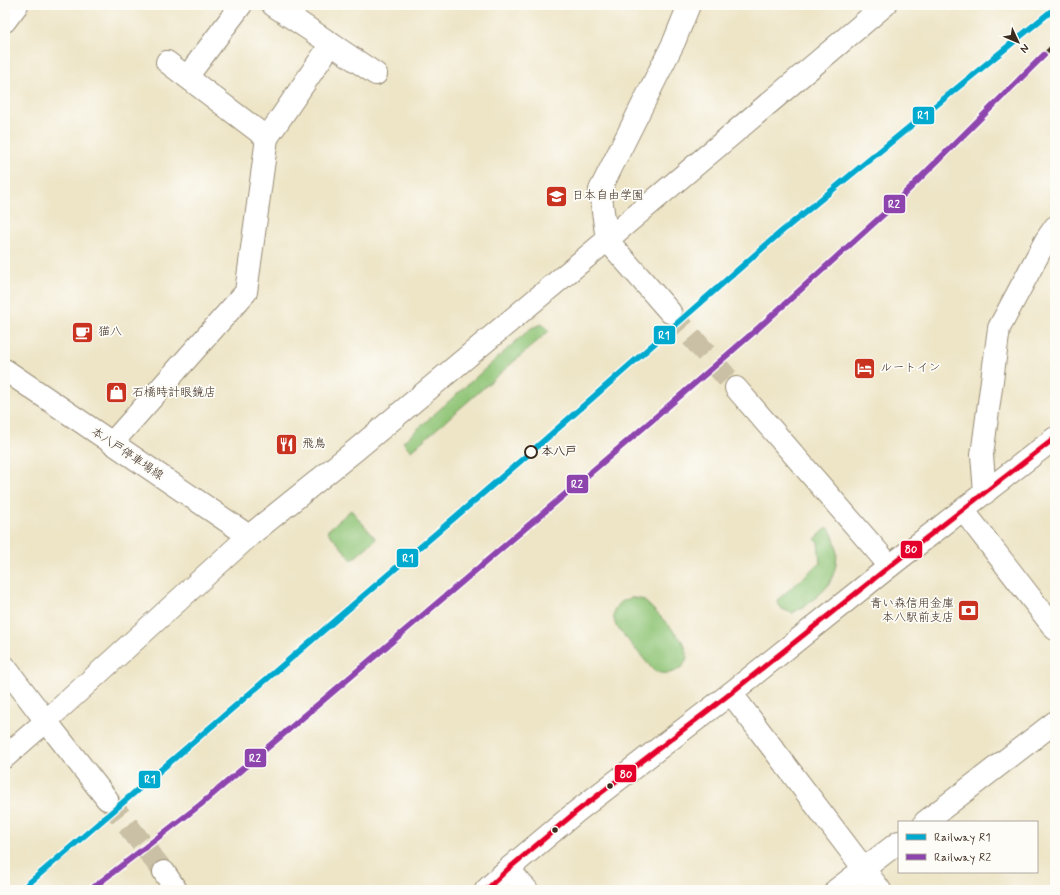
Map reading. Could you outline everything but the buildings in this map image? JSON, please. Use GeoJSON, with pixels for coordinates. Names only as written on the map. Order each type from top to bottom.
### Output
{"type":"FeatureCollection","features":[{"type":"Feature","properties":{"kind":"street"},"geometry":{"type":"LineString","coordinates":[[187,77],[241,5]]}},
{"type":"Feature","properties":{"kind":"street"},"geometry":{"type":"LineString","coordinates":[[273,5],[376,74]]}},
{"type":"Feature","properties":{"kind":"street"},"geometry":{"type":"LineString","coordinates":[[670,312],[607,240],[600,190],[674,42],[689,5]]}},
{"type":"Feature","properties":{"kind":"street"},"geometry":{"type":"LineString","coordinates":[[5,757],[249,536],[363,444],[885,5]]}},
{"type":"Feature","properties":{"kind":"street"},"geometry":{"type":"LineString","coordinates":[[112,444],[246,292],[267,138],[331,44]]}},
{"type":"Feature","properties":{"kind":"street"},"geometry":{"type":"LineString","coordinates":[[167,62],[267,138]]}},
{"type":"Feature","properties":{"kind":"street"},"geometry":{"type":"LineString","coordinates":[[985,493],[982,455],[999,328],[1046,240],[1055,227]]}},
{"type":"Feature","properties":{"kind":"street","name":"本八戸停車場線"},"geometry":{"type":"LineString","coordinates":[[5,370],[249,536]]}},
{"type":"Feature","properties":{"kind":"street"},"geometry":{"type":"LineString","coordinates":[[736,388],[890,566]]}},
{"type":"Feature","properties":{"kind":"street"},"geometry":{"type":"LineString","coordinates":[[486,890],[508,869],[576,812],[731,693],[890,566],[1055,438]]}},
{"type":"Feature","properties":{"kind":"street"},"geometry":{"type":"LineString","coordinates":[[963,510],[1055,629]]}},
{"type":"Feature","properties":{"kind":"street"},"geometry":{"type":"LineString","coordinates":[[5,667],[107,799]]}},
{"type":"Feature","properties":{"kind":"street"},"geometry":{"type":"LineString","coordinates":[[731,693],[880,890]]}},
{"type":"Feature","properties":{"kind":"street"},"geometry":{"type":"LineString","coordinates":[[926,821],[1055,722]]}},
{"type":"Feature","properties":{"kind":"street"},"geometry":{"type":"LineString","coordinates":[[836,890],[898,843]]}},
{"type":"Feature","properties":{"kind":"street"},"geometry":{"type":"LineString","coordinates":[[508,869],[527,890]]}},
{"type":"Feature","properties":{"kind":"street"},"geometry":{"type":"LineString","coordinates":[[164,872],[176,890]]}},
{"type":"Feature","properties":{"kind":"green space"},"geometry":{"type":"Polygon","coordinates":[[[542,324],[549,331],[411,451],[403,442],[531,328],[542,324]]]}},
{"type":"Feature","properties":{"kind":"green space"},"geometry":{"type":"Polygon","coordinates":[[[351,510],[376,539],[352,560],[327,531],[351,510]]]}},
{"type":"Feature","properties":{"kind":"green space"},"geometry":{"type":"Polygon","coordinates":[[[828,527],[835,541],[837,555],[835,570],[829,584],[817,596],[796,611],[792,613],[782,609],[776,601],[820,563],[818,542],[815,539],[828,527]]]}},
{"type":"Feature","properties":{"kind":"green space"},"geometry":{"type":"Polygon","coordinates":[[[631,598],[640,599],[647,603],[683,642],[687,653],[684,665],[679,669],[674,672],[667,673],[654,671],[616,626],[614,620],[615,608],[621,602],[631,598]]]}},
{"type":"Feature","properties":{"kind":"tunnel"},"geometry":{"type":"LineString","coordinates":[[670,312],[736,388]]}},
{"type":"Feature","properties":{"kind":"tunnel"},"geometry":{"type":"LineString","coordinates":[[107,799],[164,872]]}},
{"type":"Feature","properties":{"kind":"railway"},"geometry":{"type":"LineString","coordinates":[[90,890],[200,805],[755,331],[885,213],[1055,44]]}},
{"type":"Feature","properties":{"kind":"rail line","name":"R1"},"geometry":{"type":"LineString","coordinates":[[21,890],[531,452],[781,232],[1055,8]]}},
{"type":"Feature","properties":{"kind":"rail line","name":"R2"},"geometry":{"type":"LineString","coordinates":[[90,890],[200,805],[755,331],[885,213],[1044,55]]}},
{"type":"Feature","properties":{"kind":"transit line","name":"80"},"geometry":{"type":"LineString","coordinates":[[486,890],[508,869],[576,812],[731,693],[890,566],[1055,438]]}},
{"type":"Feature","properties":{"kind":"place","name":"日本自由学園"},"geometry":{"type":"Point","coordinates":[556,196]}},
{"type":"Feature","properties":{"kind":"place","name":"猫八"},"geometry":{"type":"Point","coordinates":[83,332]}},
{"type":"Feature","properties":{"kind":"place","name":"ルートイン"},"geometry":{"type":"Point","coordinates":[865,368]}},
{"type":"Feature","properties":{"kind":"place","name":"石橋時計眼鏡店"},"geometry":{"type":"Point","coordinates":[116,393]}},
{"type":"Feature","properties":{"kind":"place","name":"飛鳥"},"geometry":{"type":"Point","coordinates":[287,444]}},
{"type":"Feature","properties":{"kind":"place","name":"本八戸"},"geometry":{"type":"Point","coordinates":[531,452]}},
{"type":"Feature","properties":{"kind":"place","name":"青い森信用金庫 本八駅前支店"},"geometry":{"type":"Point","coordinates":[969,611]}}]}
